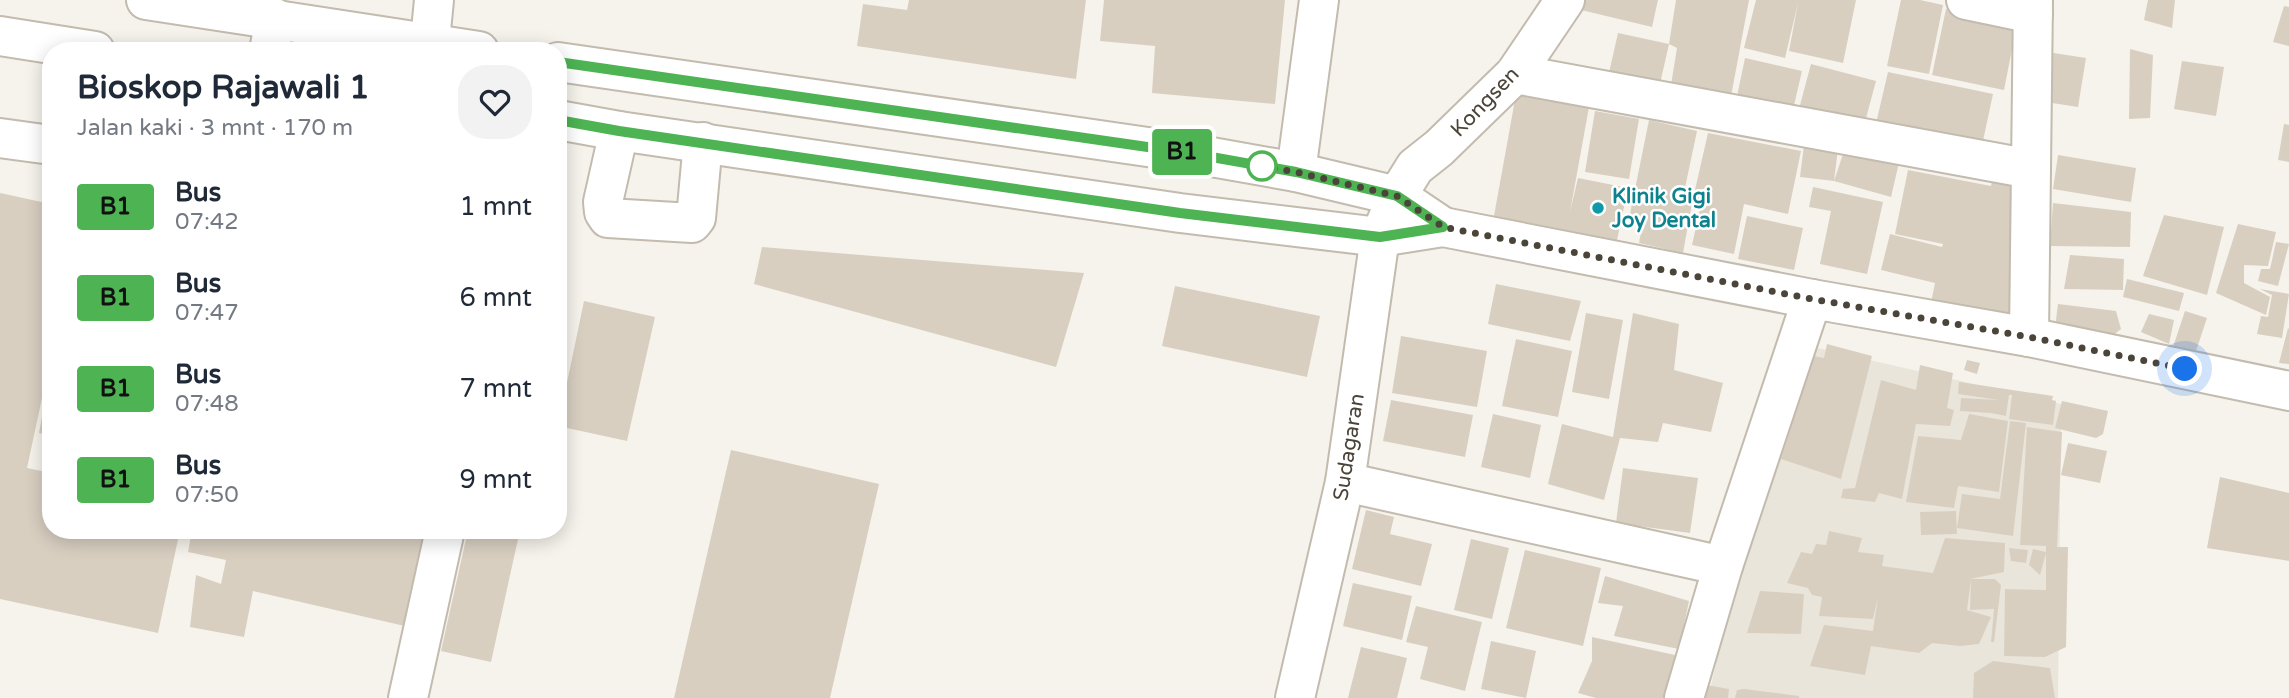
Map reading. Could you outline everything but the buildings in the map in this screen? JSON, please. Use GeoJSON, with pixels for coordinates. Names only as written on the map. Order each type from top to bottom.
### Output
{"type":"FeatureCollection","features":[{"type":"Feature","properties":{"kind":"street"},"geometry":{"type":"LineString","coordinates":[[146,0],[272,34],[369,42]]}},
{"type":"Feature","properties":{"kind":"street"},"geometry":{"type":"LineString","coordinates":[[430,42],[434,0]]}},
{"type":"Feature","properties":{"kind":"street"},"geometry":{"type":"LineString","coordinates":[[1296,172],[1319,0]]}},
{"type":"Feature","properties":{"kind":"street","name":"Kongsen"},"geometry":{"type":"LineString","coordinates":[[1397,196],[1415,167],[1439,148],[1515,74],[1565,0]]}},
{"type":"Feature","properties":{"kind":"street"},"geometry":{"type":"LineString","coordinates":[[1966,0],[2033,7],[2029,337]]}},
{"type":"Feature","properties":{"kind":"street"},"geometry":{"type":"LineString","coordinates":[[0,36],[42,43]]}},
{"type":"Feature","properties":{"kind":"street"},"geometry":{"type":"LineString","coordinates":[[567,63],[1189,153],[1296,172],[1397,196],[1443,227]]}},
{"type":"Feature","properties":{"kind":"street"},"geometry":{"type":"LineString","coordinates":[[1515,74],[2031,169]]}},
{"type":"Feature","properties":{"kind":"street"},"geometry":{"type":"LineString","coordinates":[[939,177],[951,120]]}},
{"type":"Feature","properties":{"kind":"street"},"geometry":{"type":"LineString","coordinates":[[567,122],[1180,213],[1380,237],[1443,227],[1812,299],[2029,337],[2289,391]]}},
{"type":"Feature","properties":{"kind":"street"},"geometry":{"type":"LineString","coordinates":[[619,131],[603,202],[608,218],[692,223],[696,218],[703,142]]}},
{"type":"Feature","properties":{"kind":"street"},"geometry":{"type":"LineString","coordinates":[[0,138],[42,144]]}},
{"type":"Feature","properties":{"kind":"street","name":"Sudagaran"},"geometry":{"type":"LineString","coordinates":[[1295,698],[1345,482],[1380,237],[1397,196]]}},
{"type":"Feature","properties":{"kind":"street"},"geometry":{"type":"LineString","coordinates":[[1684,698],[1723,566],[1812,299]]}},
{"type":"Feature","properties":{"kind":"street"},"geometry":{"type":"LineString","coordinates":[[1345,482],[1723,566]]}},
{"type":"Feature","properties":{"kind":"street"},"geometry":{"type":"LineString","coordinates":[[408,698],[443,539]]}},
{"type":"Feature","properties":{"kind":"shaded area"},"geometry":{"type":"Polygon","coordinates":[[[1809,346],[2061,404],[2058,698],[1708,698],[1733,592],[1809,346]]]}},
{"type":"Feature","properties":{"kind":"bus line","name":"B1"},"geometry":{"type":"LineString","coordinates":[[567,63],[1189,153],[1296,172],[1397,196],[1443,227],[1380,237],[1180,213],[567,122]]}},
{"type":"Feature","properties":{"kind":"place","name":"Klinik Gigi Joy Dental"},"geometry":{"type":"Point","coordinates":[1598,208]}},
{"type":"Feature","properties":{"kind":"route"},"geometry":{"type":"LineString","coordinates":[[1262,166],[1397,196],[1443,227],[1812,299],[2029,337],[2185,369]]}}]}
